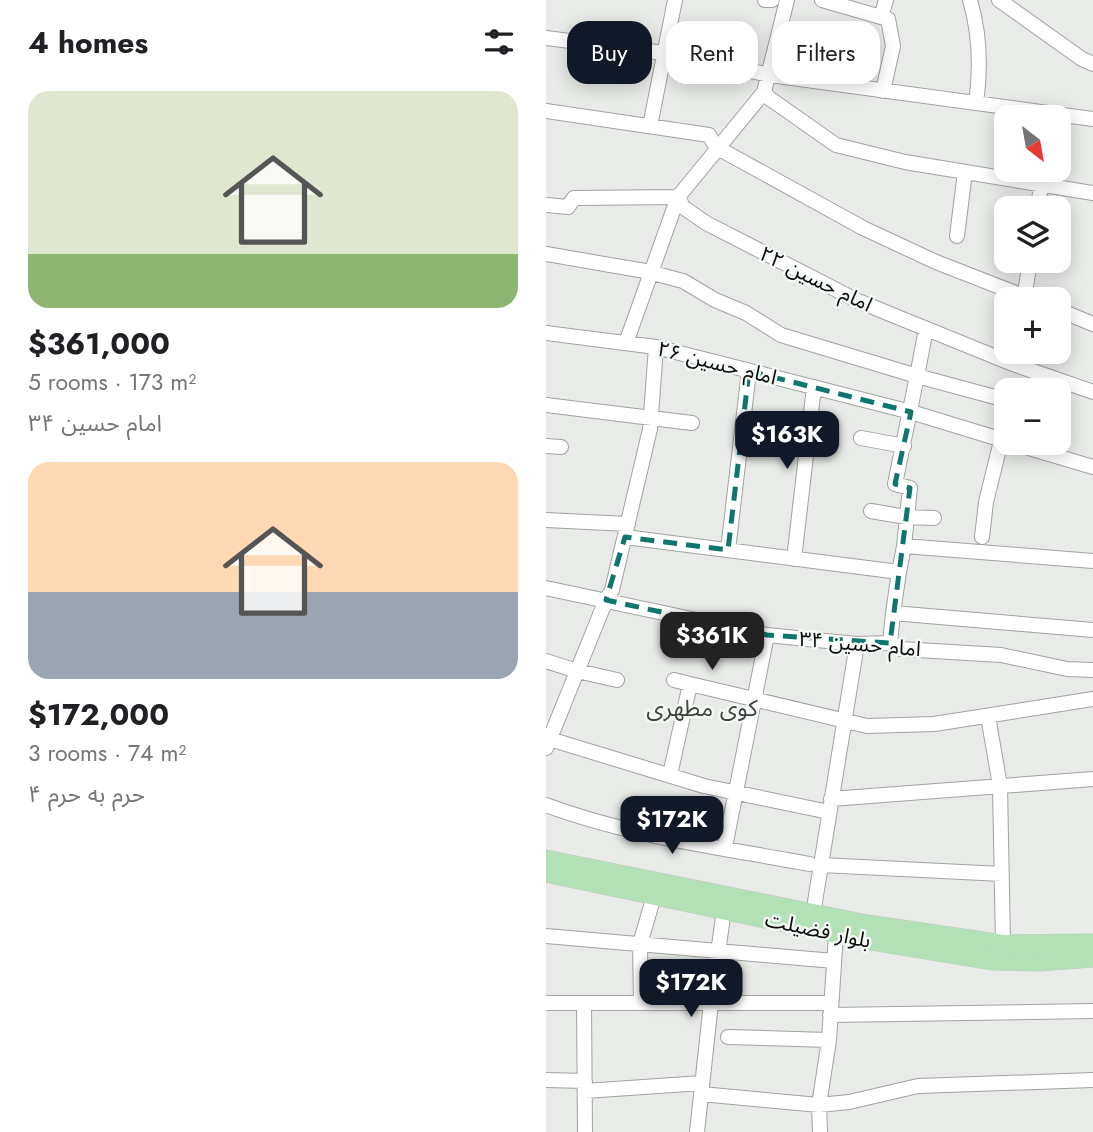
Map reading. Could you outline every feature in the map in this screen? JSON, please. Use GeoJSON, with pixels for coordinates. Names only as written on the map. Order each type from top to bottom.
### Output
{"type":"FeatureCollection","features":[{"type":"Feature","properties":{"kind":"main road","name":"بلوار فضیلت"},"geometry":{"type":"LineString","coordinates":[[546,859],[620,882],[654,896],[836,934],[966,948],[1003,944],[1093,943]]}},
{"type":"Feature","properties":{"kind":"main road","name":"بلوار فضیلت"},"geometry":{"type":"LineString","coordinates":[[546,873],[620,882],[813,914],[966,948],[992,961],[1039,962],[1093,958]]}},
{"type":"Feature","properties":{"kind":"street"},"geometry":{"type":"LineString","coordinates":[[650,127],[675,0]]}},
{"type":"Feature","properties":{"kind":"street"},"geometry":{"type":"LineString","coordinates":[[626,343],[678,197],[716,147],[764,92],[770,75],[774,0]]}},
{"type":"Feature","properties":{"kind":"street"},"geometry":{"type":"LineString","coordinates":[[822,0],[888,19],[893,46],[883,91]]}},
{"type":"Feature","properties":{"kind":"street"},"geometry":{"type":"LineString","coordinates":[[881,17],[886,0]]}},
{"type":"Feature","properties":{"kind":"street"},"geometry":{"type":"LineString","coordinates":[[970,0],[977,23],[980,77],[976,103]]}},
{"type":"Feature","properties":{"kind":"street"},"geometry":{"type":"LineString","coordinates":[[999,0],[1082,60],[1093,64]]}},
{"type":"Feature","properties":{"kind":"street"},"geometry":{"type":"LineString","coordinates":[[546,38],[664,53],[770,75],[994,106]]}},
{"type":"Feature","properties":{"kind":"street"},"geometry":{"type":"LineString","coordinates":[[764,92],[836,145],[905,162],[994,174]]}},
{"type":"Feature","properties":{"kind":"street"},"geometry":{"type":"LineString","coordinates":[[546,111],[709,135],[716,147],[863,228],[998,287]]}},
{"type":"Feature","properties":{"kind":"street"},"geometry":{"type":"LineString","coordinates":[[1071,117],[1093,119]]}},
{"type":"Feature","properties":{"kind":"street"},"geometry":{"type":"LineString","coordinates":[[957,236],[965,172]]}},
{"type":"Feature","properties":{"kind":"street"},"geometry":{"type":"LineString","coordinates":[[1058,182],[1093,193]]}},
{"type":"Feature","properties":{"kind":"street"},"geometry":{"type":"LineString","coordinates":[[546,205],[568,207],[574,198],[678,197]]}},
{"type":"Feature","properties":{"kind":"street","name":"امام حسین ۲۲"},"geometry":{"type":"LineString","coordinates":[[678,197],[683,206],[706,223],[858,301],[926,329],[994,351]]}},
{"type":"Feature","properties":{"kind":"street"},"geometry":{"type":"LineString","coordinates":[[546,254],[683,281],[715,300],[746,313],[781,335],[994,397]]}},
{"type":"Feature","properties":{"kind":"street"},"geometry":{"type":"LineString","coordinates":[[1071,315],[1093,324]]}},
{"type":"Feature","properties":{"kind":"street"},"geometry":{"type":"LineString","coordinates":[[890,643],[909,488],[895,484],[926,329]]}},
{"type":"Feature","properties":{"kind":"street","name":"امام حسین ۲۶"},"geometry":{"type":"LineString","coordinates":[[546,333],[656,347],[911,412],[994,437]]}},
{"type":"Feature","properties":{"kind":"street"},"geometry":{"type":"LineString","coordinates":[[656,347],[650,419],[612,590],[547,741],[734,792],[830,806],[1000,786],[1093,779]]}},
{"type":"Feature","properties":{"kind":"street","name":"امام حسین ۲۲"},"geometry":{"type":"LineString","coordinates":[[1028,364],[1093,393]]}},
{"type":"Feature","properties":{"kind":"street"},"geometry":{"type":"LineString","coordinates":[[728,550],[749,371]]}},
{"type":"Feature","properties":{"kind":"street"},"geometry":{"type":"LineString","coordinates":[[794,559],[814,387]]}},
{"type":"Feature","properties":{"kind":"street"},"geometry":{"type":"LineString","coordinates":[[546,405],[692,423]]}},
{"type":"Feature","properties":{"kind":"street"},"geometry":{"type":"LineString","coordinates":[[861,438],[904,446]]}},
{"type":"Feature","properties":{"kind":"street"},"geometry":{"type":"LineString","coordinates":[[546,446],[561,447]]}},
{"type":"Feature","properties":{"kind":"street"},"geometry":{"type":"LineString","coordinates":[[982,537],[986,502],[1002,455]]}},
{"type":"Feature","properties":{"kind":"street","name":"امام حسین ۲۶"},"geometry":{"type":"LineString","coordinates":[[1053,455],[1093,467]]}},
{"type":"Feature","properties":{"kind":"street"},"geometry":{"type":"LineString","coordinates":[[871,511],[934,518]]}},
{"type":"Feature","properties":{"kind":"street"},"geometry":{"type":"LineString","coordinates":[[546,520],[627,530],[728,550],[899,572]]}},
{"type":"Feature","properties":{"kind":"street"},"geometry":{"type":"LineString","coordinates":[[904,546],[1093,562]]}},
{"type":"Feature","properties":{"kind":"street","name":"امام حسین ۳۴"},"geometry":{"type":"LineString","coordinates":[[546,588],[768,635],[857,645],[890,643],[901,649],[1001,655],[1067,668],[1093,670]]}},
{"type":"Feature","properties":{"kind":"street"},"geometry":{"type":"LineString","coordinates":[[893,613],[1093,630]]}},
{"type":"Feature","properties":{"kind":"street"},"geometry":{"type":"LineString","coordinates":[[725,847],[734,792],[768,635]]}},
{"type":"Feature","properties":{"kind":"street"},"geometry":{"type":"LineString","coordinates":[[813,914],[816,864],[830,806],[857,645]]}},
{"type":"Feature","properties":{"kind":"street"},"geometry":{"type":"LineString","coordinates":[[546,661],[617,680]]}},
{"type":"Feature","properties":{"kind":"street"},"geometry":{"type":"LineString","coordinates":[[674,680],[845,723],[867,726],[934,724],[1093,699]]}},
{"type":"Feature","properties":{"kind":"street"},"geometry":{"type":"LineString","coordinates":[[670,775],[690,684]]}},
{"type":"Feature","properties":{"kind":"street"},"geometry":{"type":"LineString","coordinates":[[988,716],[1000,786],[1003,944]]}},
{"type":"Feature","properties":{"kind":"street"},"geometry":{"type":"LineString","coordinates":[[546,805],[575,816],[651,834],[816,864],[1002,874]]}},
{"type":"Feature","properties":{"kind":"street"},"geometry":{"type":"LineString","coordinates":[[641,1003],[640,944],[654,896]]}},
{"type":"Feature","properties":{"kind":"street"},"geometry":{"type":"LineString","coordinates":[[697,1132],[724,910]]}},
{"type":"Feature","properties":{"kind":"street"},"geometry":{"type":"LineString","coordinates":[[820,1132],[819,1105],[829,1040],[836,934]]}},
{"type":"Feature","properties":{"kind":"street"},"geometry":{"type":"LineString","coordinates":[[546,936],[834,961]]}},
{"type":"Feature","properties":{"kind":"street"},"geometry":{"type":"LineString","coordinates":[[546,1003],[711,1003],[831,1009],[1093,1011]]}},
{"type":"Feature","properties":{"kind":"street"},"geometry":{"type":"LineString","coordinates":[[584,1003],[585,1132]]}},
{"type":"Feature","properties":{"kind":"street"},"geometry":{"type":"LineString","coordinates":[[728,1037],[829,1040]]}},
{"type":"Feature","properties":{"kind":"street"},"geometry":{"type":"LineString","coordinates":[[546,1080],[585,1086],[702,1089],[819,1105],[849,1102],[918,1086],[1093,1080]]}},
{"type":"Feature","properties":{"kind":"highlighted area"},"geometry":{"type":"Polygon","coordinates":[[[749,371],[911,412],[895,484],[910,488],[890,643],[767,635],[606,600],[625,537],[728,550],[749,371]]]}},
{"type":"Feature","properties":{"kind":"district","name":"کوی مطهری"},"geometry":{"type":"Point","coordinates":[702,708]}}]}
